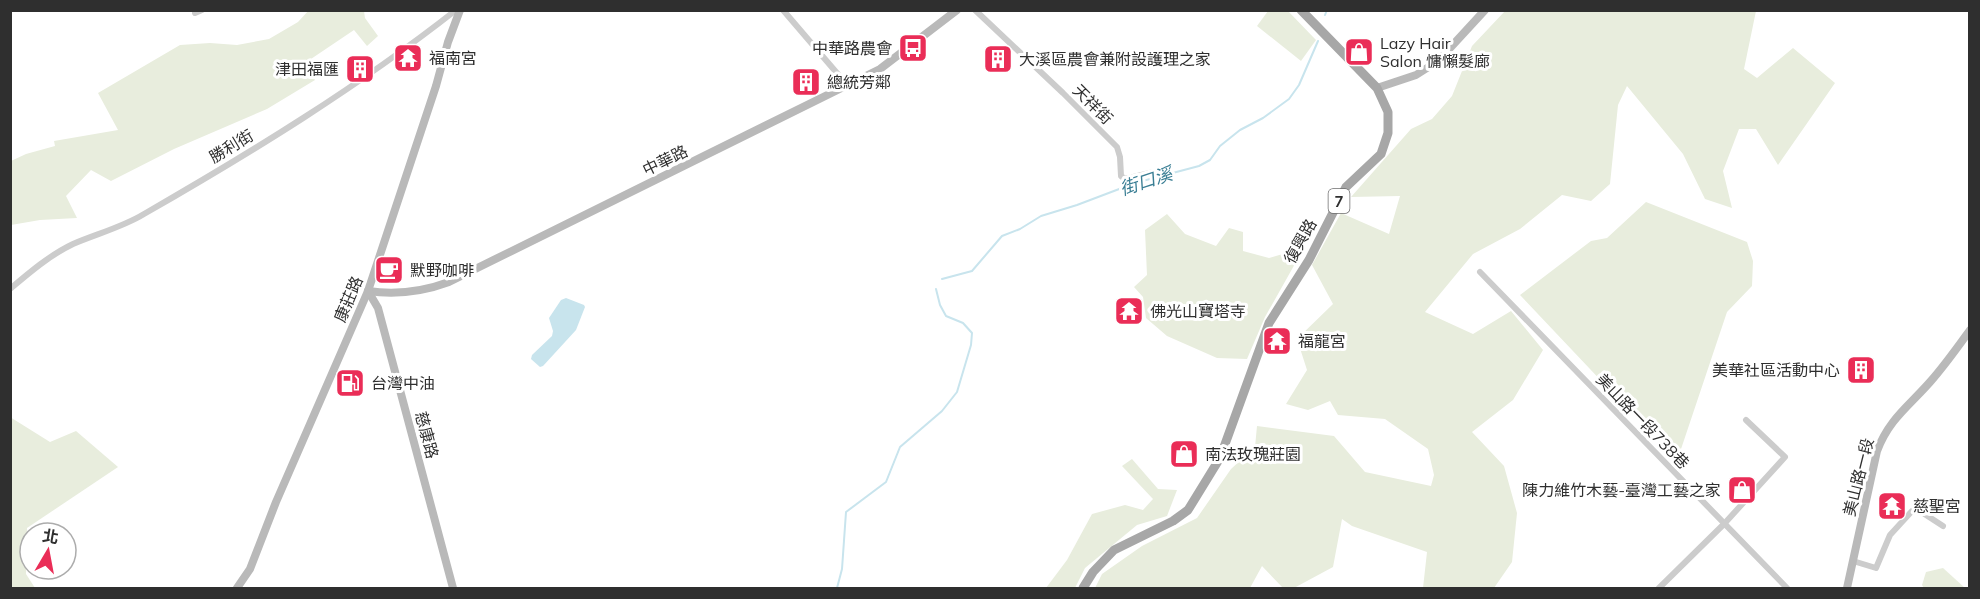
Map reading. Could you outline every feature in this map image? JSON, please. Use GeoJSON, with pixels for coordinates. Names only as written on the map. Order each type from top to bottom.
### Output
{"type":"FeatureCollection","features":[{"type":"Feature","properties":{"kind":"main road","name":"復興路"},"geometry":{"type":"LineString","coordinates":[[1083,588],[1093,572],[1114,550],[1173,521],[1188,510],[1220,458],[1269,323],[1309,260],[1346,187],[1381,154],[1388,133],[1388,112],[1377,88],[1301,10]]}},
{"type":"Feature","properties":{"kind":"street","name":"勝利街"},"geometry":{"type":"LineString","coordinates":[[10,289],[47,259],[72,245],[142,216],[298,121],[405,51],[458,10]]}},
{"type":"Feature","properties":{"kind":"street","name":"康莊路"},"geometry":{"type":"LineString","coordinates":[[237,588],[250,569],[276,502],[368,291],[436,86],[458,10]]}},
{"type":"Feature","properties":{"kind":"street"},"geometry":{"type":"LineString","coordinates":[[783,10],[848,86]]}},
{"type":"Feature","properties":{"kind":"street","name":"中華路"},"geometry":{"type":"LineString","coordinates":[[368,291],[388,294],[428,290],[449,282],[882,68],[957,10]]}},
{"type":"Feature","properties":{"kind":"street","name":"天祥街"},"geometry":{"type":"LineString","coordinates":[[975,10],[1117,147],[1121,176],[1127,179],[1154,172]]}},
{"type":"Feature","properties":{"kind":"street"},"geometry":{"type":"LineString","coordinates":[[1377,88],[1416,75],[1438,61],[1485,10]]}},
{"type":"Feature","properties":{"kind":"street","name":"美山路一段738巷"},"geometry":{"type":"LineString","coordinates":[[1480,272],[1787,588]]}},
{"type":"Feature","properties":{"kind":"street","name":"慈康路"},"geometry":{"type":"LineString","coordinates":[[368,291],[378,308],[453,588]]}},
{"type":"Feature","properties":{"kind":"street","name":"美山路一段"},"geometry":{"type":"LineString","coordinates":[[1847,588],[1877,451],[1883,434],[1899,412],[1948,361],[1970,330]]}},
{"type":"Feature","properties":{"kind":"street"},"geometry":{"type":"LineString","coordinates":[[1659,588],[1724,524],[1785,457],[1746,420]]}},
{"type":"Feature","properties":{"kind":"street"},"geometry":{"type":"LineString","coordinates":[[1853,561],[1876,568],[1890,535],[1912,511],[1923,513],[1943,526]]}},
{"type":"Feature","properties":{"kind":"green space"},"geometry":{"type":"Polygon","coordinates":[[[309,10],[364,11],[365,18],[378,36],[367,46],[354,30],[305,63],[315,80],[267,109],[174,149],[111,181],[91,170],[66,196],[77,218],[40,220],[11,225],[11,161],[55,146],[54,141],[118,130],[98,93],[180,45],[210,43],[237,45],[269,39],[298,22],[309,10]]]}},
{"type":"Feature","properties":{"kind":"green space"},"geometry":{"type":"Polygon","coordinates":[[[1268,11],[1288,11],[1316,40],[1301,61],[1257,26],[1268,11]]]}},
{"type":"Feature","properties":{"kind":"green space"},"geometry":{"type":"Polygon","coordinates":[[[1505,11],[1756,11],[1744,69],[1757,78],[1793,48],[1835,83],[1778,165],[1756,129],[1739,129],[1723,171],[1732,208],[1705,199],[1683,154],[1627,86],[1618,105],[1610,184],[1591,201],[1562,195],[1520,229],[1473,254],[1425,312],[1473,334],[1511,311],[1543,350],[1513,400],[1472,432],[1504,466],[1517,513],[1512,562],[1494,588],[1423,588],[1427,552],[1352,526],[1342,519],[1333,567],[1294,588],[1283,588],[1262,566],[1250,588],[1095,588],[1102,574],[1142,546],[1197,518],[1231,469],[1255,447],[1257,426],[1334,436],[1365,472],[1431,486],[1434,475],[1428,449],[1385,419],[1338,415],[1330,401],[1308,410],[1286,404],[1307,370],[1297,339],[1333,304],[1312,265],[1341,213],[1389,234],[1400,196],[1351,197],[1411,129],[1432,119],[1452,96],[1472,46],[1505,11]]]}},
{"type":"Feature","properties":{"kind":"green space"},"geometry":{"type":"Polygon","coordinates":[[[1646,202],[1747,242],[1753,261],[1752,286],[1727,312],[1677,461],[1520,295],[1591,241],[1607,238],[1646,202]]]}},
{"type":"Feature","properties":{"kind":"green space"},"geometry":{"type":"Polygon","coordinates":[[[1167,214],[1185,234],[1216,246],[1229,228],[1243,232],[1243,251],[1269,258],[1293,251],[1296,262],[1265,317],[1247,359],[1217,358],[1167,336],[1146,318],[1143,297],[1134,287],[1147,275],[1145,230],[1167,214]]]}},
{"type":"Feature","properties":{"kind":"green space"},"geometry":{"type":"Polygon","coordinates":[[[10,417],[50,442],[76,431],[118,467],[37,521],[18,521],[18,581],[30,581],[35,588],[11,588],[10,417]]]}},
{"type":"Feature","properties":{"kind":"green space"},"geometry":{"type":"Polygon","coordinates":[[[1132,459],[1158,489],[1177,490],[1167,516],[1137,525],[1085,568],[1075,588],[1046,588],[1067,560],[1092,514],[1125,505],[1143,510],[1153,499],[1122,466],[1132,459]]]}},
{"type":"Feature","properties":{"kind":"green space"},"geometry":{"type":"Polygon","coordinates":[[[1943,568],[1965,588],[1924,588],[1922,585],[1926,572],[1943,568]]]}},
{"type":"Feature","properties":{"kind":"water"},"geometry":{"type":"Polygon","coordinates":[[[566,298],[585,307],[576,330],[540,367],[531,359],[532,355],[552,336],[553,331],[549,318],[561,300],[566,298]]]}},
{"type":"Feature","properties":{"kind":"waterway","name":"街口溪"},"geometry":{"type":"LineString","coordinates":[[1325,15],[1327,10]]}},
{"type":"Feature","properties":{"kind":"waterway","name":"街口溪"},"geometry":{"type":"LineString","coordinates":[[942,279],[972,271],[1002,236],[1020,229],[1041,216],[1135,183],[1199,166],[1210,160],[1220,146],[1240,130],[1263,118],[1289,99],[1299,85],[1318,41]]}},
{"type":"Feature","properties":{"kind":"waterway","name":"街口溪"},"geometry":{"type":"LineString","coordinates":[[837,588],[842,569],[846,512],[886,482],[900,447],[942,411],[957,392],[971,345],[972,333],[963,323],[946,316],[940,305],[936,289]]}},
{"type":"Feature","properties":{"kind":"place","name":"中華路農會"},"geometry":{"type":"Point","coordinates":[913,48]}},
{"type":"Feature","properties":{"kind":"place","name":"Lazy Hair Salon 慵懶髮廊"},"geometry":{"type":"Point","coordinates":[1359,52]}},
{"type":"Feature","properties":{"kind":"place","name":"福南宮"},"geometry":{"type":"Point","coordinates":[408,58]}},
{"type":"Feature","properties":{"kind":"place","name":"大溪區農會兼附設護理之家"},"geometry":{"type":"Point","coordinates":[998,59]}},
{"type":"Feature","properties":{"kind":"place","name":"津田福匯"},"geometry":{"type":"Point","coordinates":[360,69]}},
{"type":"Feature","properties":{"kind":"place","name":"總統芳鄰"},"geometry":{"type":"Point","coordinates":[806,82]}},
{"type":"Feature","properties":{"kind":"place","name":"默野咖啡"},"geometry":{"type":"Point","coordinates":[389,270]}},
{"type":"Feature","properties":{"kind":"place","name":"佛光山寶塔寺"},"geometry":{"type":"Point","coordinates":[1129,311]}},
{"type":"Feature","properties":{"kind":"place","name":"福龍宮"},"geometry":{"type":"Point","coordinates":[1277,341]}},
{"type":"Feature","properties":{"kind":"place","name":"美華社區活動中心"},"geometry":{"type":"Point","coordinates":[1861,370]}},
{"type":"Feature","properties":{"kind":"place","name":"台灣中油"},"geometry":{"type":"Point","coordinates":[350,383]}},
{"type":"Feature","properties":{"kind":"place","name":"南法玫瑰莊園"},"geometry":{"type":"Point","coordinates":[1184,454]}},
{"type":"Feature","properties":{"kind":"place","name":"陳力維竹木藝-臺灣工藝之家"},"geometry":{"type":"Point","coordinates":[1742,490]}},
{"type":"Feature","properties":{"kind":"place","name":"慈聖宮"},"geometry":{"type":"Point","coordinates":[1892,506]}}]}
